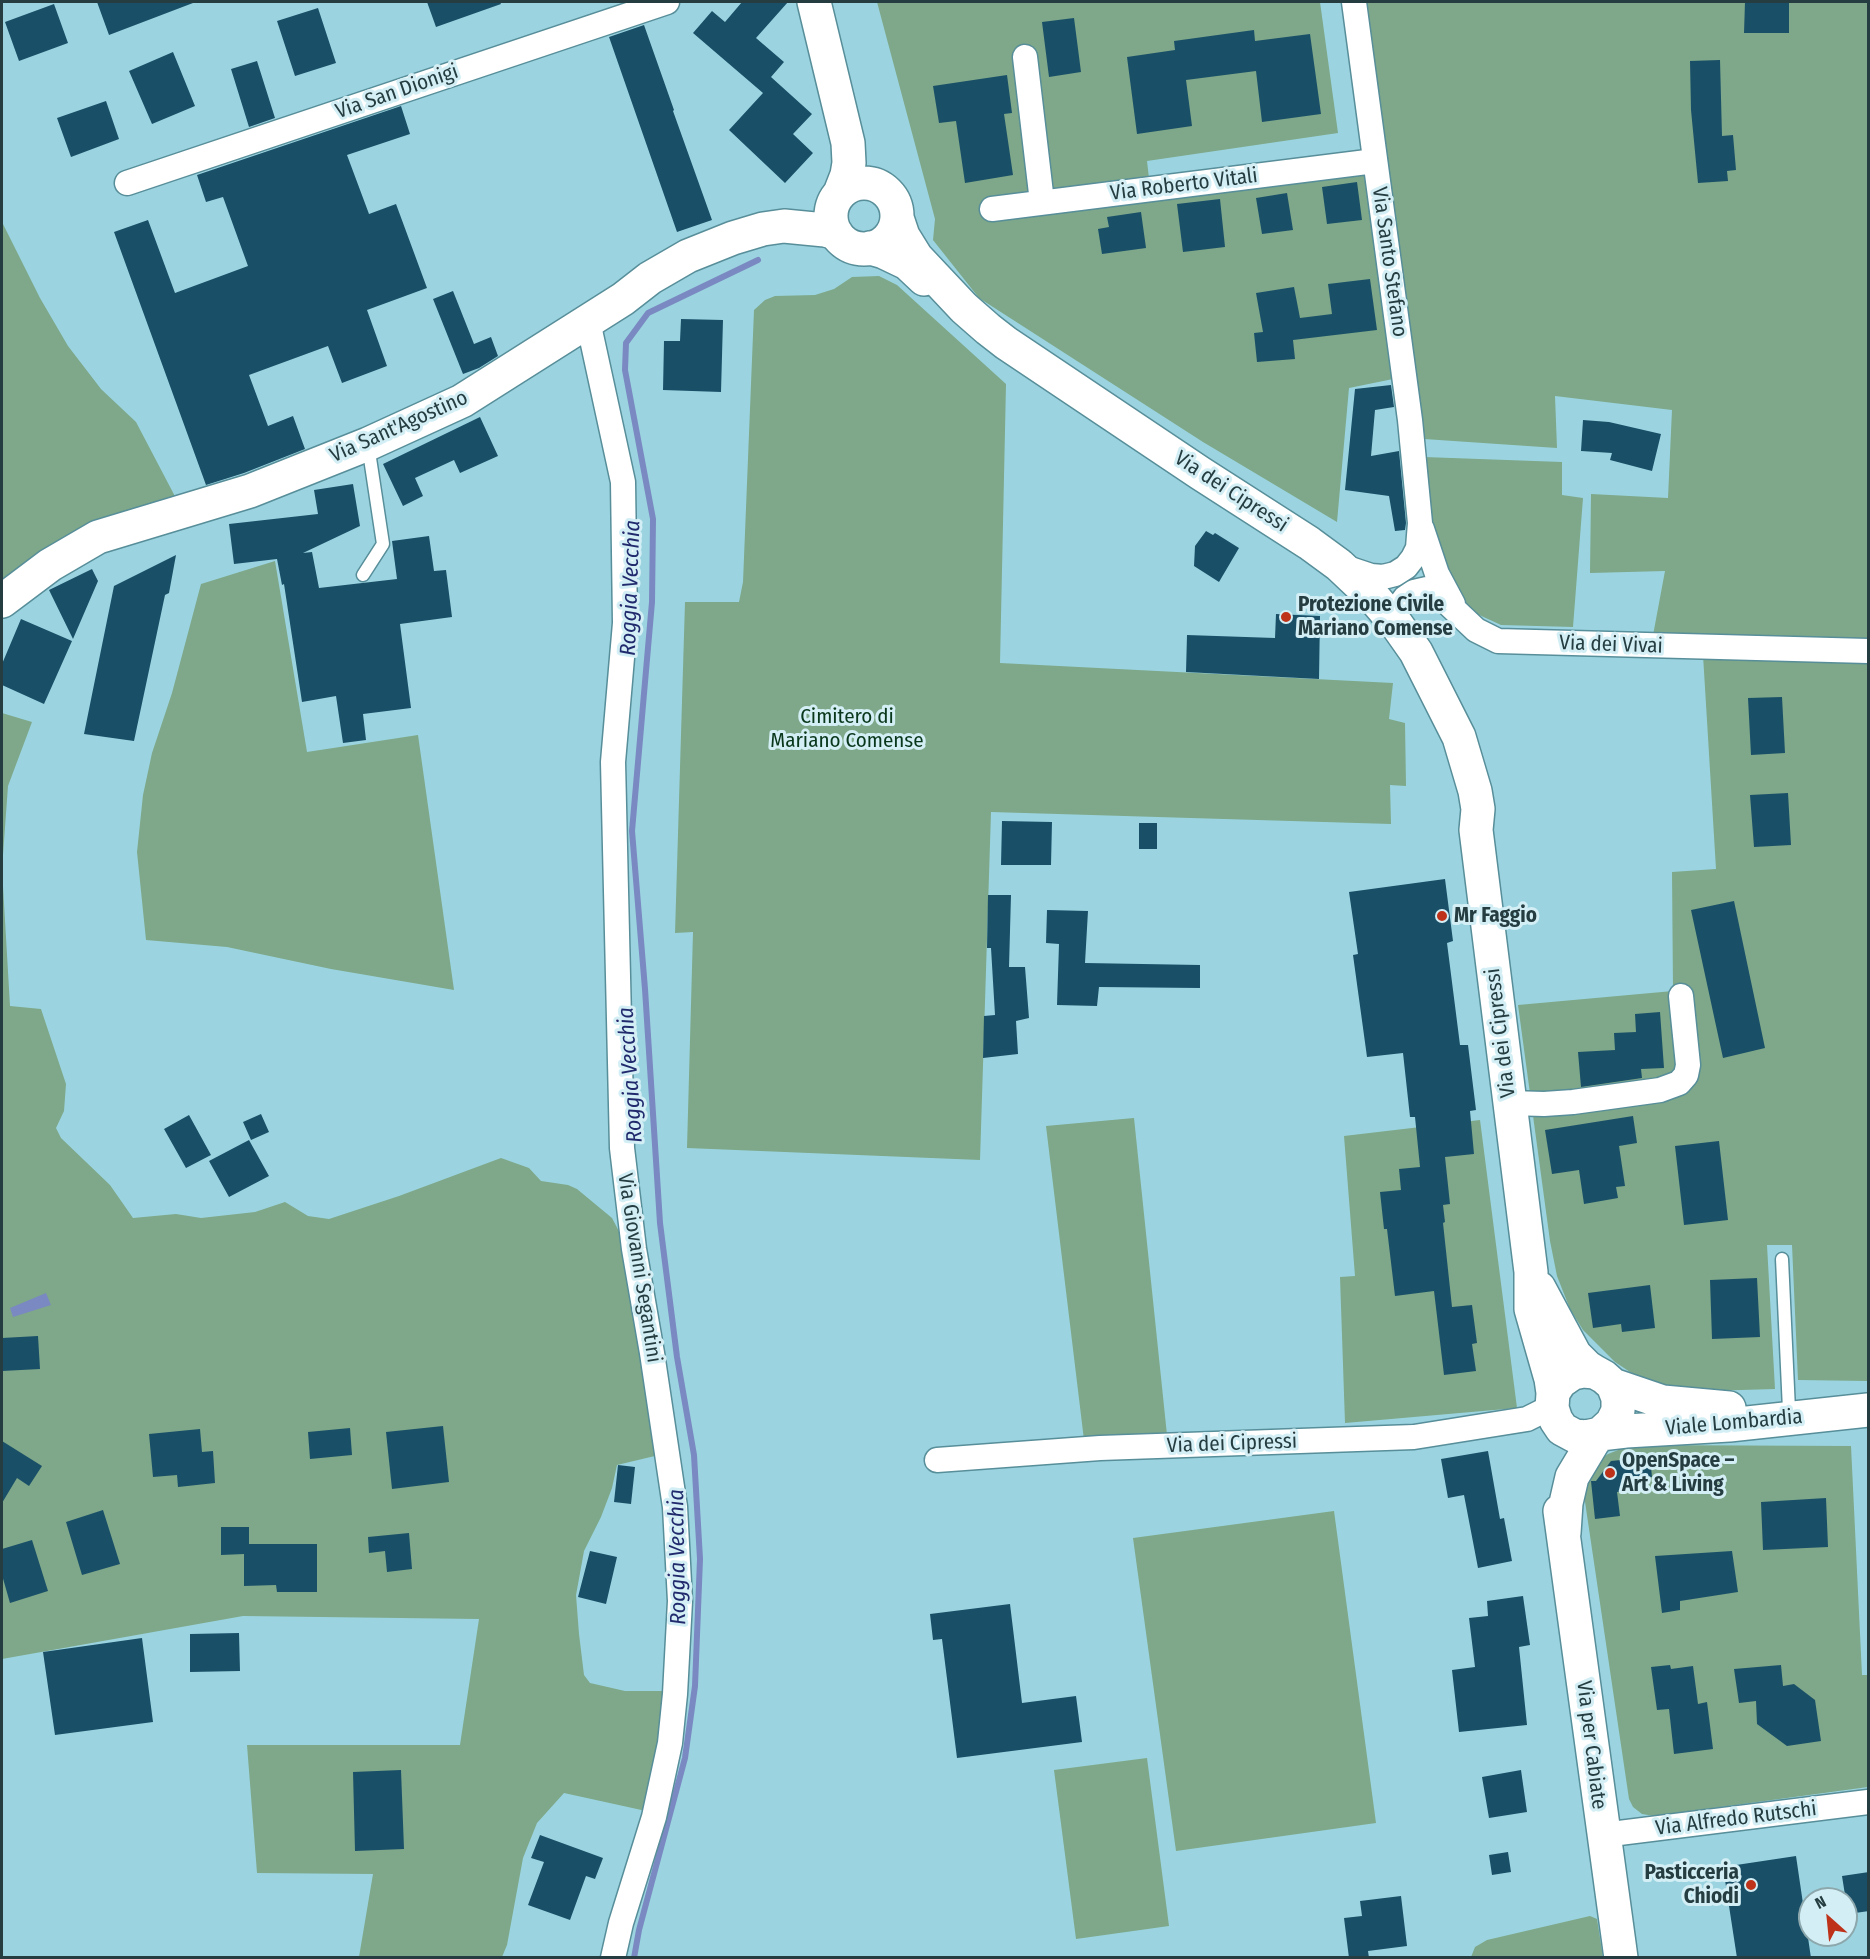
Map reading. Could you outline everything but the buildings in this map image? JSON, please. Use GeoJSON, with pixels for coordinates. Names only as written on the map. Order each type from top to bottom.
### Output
{"type":"FeatureCollection","features":[{"type":"Feature","properties":{"kind":"main road"},"geometry":{"type":"LineString","coordinates":[[814,2],[848,143],[848,175],[836,210],[849,246],[858,249],[870,248],[885,241],[891,234],[897,218],[891,197],[880,188],[866,183],[852,185],[836,210]]}},
{"type":"Feature","properties":{"kind":"main road"},"geometry":{"type":"LineString","coordinates":[[827,2],[864,145],[880,188]]}},
{"type":"Feature","properties":{"kind":"main road","name":"Via Sant'Agostino"},"geometry":{"type":"LineString","coordinates":[[2,601],[50,565],[98,537],[250,491],[368,444],[462,401],[588,321],[650,278],[688,256],[763,229],[784,226],[825,230],[836,210]]}},
{"type":"Feature","properties":{"kind":"main road","name":"Via dei Cipressi"},"geometry":{"type":"LineString","coordinates":[[897,218],[903,236],[916,257],[964,308],[1005,343],[1339,565],[1375,599],[1397,625],[1432,680],[1459,737],[1478,809],[1476,830],[1531,1272],[1532,1318],[1551,1379],[1549,1411]]}},
{"type":"Feature","properties":{"kind":"main road","name":"Via dei Cipressi"},"geometry":{"type":"LineString","coordinates":[[870,248],[907,263],[958,314],[1015,362],[1296,550],[1346,591],[1386,634],[1408,663],[1432,705],[1447,742],[1468,813],[1476,830]]}},
{"type":"Feature","properties":{"kind":"main road","name":"Via dei Cipressi"},"geometry":{"type":"LineString","coordinates":[[1531,1272],[1570,1348],[1580,1361],[1604,1379]]}},
{"type":"Feature","properties":{"kind":"main road"},"geometry":{"type":"LineString","coordinates":[[1583,1371],[1604,1379],[1618,1398],[1618,1411],[1612,1424],[1600,1434],[1580,1462],[1569,1485],[1564,1533],[1558,1488],[1564,1441],[1549,1411],[1560,1382],[1573,1373],[1583,1371]]}},
{"type":"Feature","properties":{"kind":"main road","name":"Viale Lombardia"},"geometry":{"type":"LineString","coordinates":[[1604,1379],[1648,1398],[1670,1404],[1789,1410],[1869,1410]]}},
{"type":"Feature","properties":{"kind":"main road","name":"Viale Lombardia"},"geometry":{"type":"LineString","coordinates":[[1600,1434],[1740,1424],[1869,1410]]}},
{"type":"Feature","properties":{"kind":"main road"},"geometry":{"type":"LineString","coordinates":[[1549,1411],[1575,1436],[1586,1437],[1600,1434]]}},
{"type":"Feature","properties":{"kind":"main road","name":"Via per Cabiate"},"geometry":{"type":"LineString","coordinates":[[1564,1533],[1621,1958]]}},
{"type":"Feature","properties":{"kind":"street","name":"Via San Dionigi"},"geometry":{"type":"LineString","coordinates":[[127,183],[667,2]]}},
{"type":"Feature","properties":{"kind":"street","name":"Via Santo Stefano"},"geometry":{"type":"LineString","coordinates":[[1339,565],[1371,576],[1383,577],[1395,574],[1406,567],[1418,548],[1420,523],[1410,420],[1354,2]]}},
{"type":"Feature","properties":{"kind":"street"},"geometry":{"type":"LineString","coordinates":[[1025,57],[1042,202]]}},
{"type":"Feature","properties":{"kind":"street","name":"Via Roberto Vitali"},"geometry":{"type":"LineString","coordinates":[[992,209],[1375,161]]}},
{"type":"Feature","properties":{"kind":"street","name":"Via Giovanni Segantini"},"geometry":{"type":"LineString","coordinates":[[588,321],[623,482],[625,622],[613,762],[622,1149],[634,1249],[675,1507],[680,1601],[670,1743],[654,1817],[621,1923],[613,1958]]}},
{"type":"Feature","properties":{"kind":"street","name":"Via Santo Stefano"},"geometry":{"type":"LineString","coordinates":[[1420,523],[1437,574],[1458,614]]}},
{"type":"Feature","properties":{"kind":"street","name":"Via dei Vivai"},"geometry":{"type":"LineString","coordinates":[[1397,625],[1397,609],[1405,598],[1414,592],[1427,589],[1439,595],[1476,630],[1498,641],[1869,651]]}},
{"type":"Feature","properties":{"kind":"street"},"geometry":{"type":"LineString","coordinates":[[1509,1103],[1573,1102],[1660,1090],[1679,1083],[1686,1075],[1688,1065],[1681,996]]}},
{"type":"Feature","properties":{"kind":"street","name":"Via dei Cipressi"},"geometry":{"type":"LineString","coordinates":[[937,1460],[1100,1448],[1405,1438],[1461,1431],[1549,1411]]}},
{"type":"Feature","properties":{"kind":"street","name":"Via Alfredo Rutschi"},"geometry":{"type":"LineString","coordinates":[[1603,1835],[1869,1802]]}},
{"type":"Feature","properties":{"kind":"lane"},"geometry":{"type":"LineString","coordinates":[[363,575],[383,544],[368,444]]}},
{"type":"Feature","properties":{"kind":"lane","name":"Viale Lombardia"},"geometry":{"type":"LineString","coordinates":[[1782,1259],[1789,1410]]}},
{"type":"Feature","properties":{"kind":"green space"},"geometry":{"type":"Polygon","coordinates":[[[877,2],[1320,2],[1338,133],[1147,161],[1151,196],[1363,168],[1393,379],[1349,388],[1337,522],[1203,442],[979,298],[933,240],[935,219],[877,2]]]}},
{"type":"Feature","properties":{"kind":"green space"},"geometry":{"type":"Polygon","coordinates":[[[1366,2],[1745,2],[1745,33],[1789,33],[1789,2],[1868,2],[1868,1381],[1798,1380],[1792,1245],[1767,1245],[1775,1389],[1708,1391],[1660,1385],[1630,1372],[1615,1362],[1583,1330],[1570,1309],[1557,1276],[1550,1241],[1518,1005],[1673,991],[1672,872],[1716,869],[1703,655],[1651,646],[1665,571],[1590,573],[1591,494],[1668,498],[1672,410],[1555,396],[1557,448],[1424,439],[1366,2]]]}},
{"type":"Feature","properties":{"kind":"green space"},"geometry":{"type":"Polygon","coordinates":[[[2,222],[40,298],[68,346],[101,389],[136,422],[179,504],[2,596],[2,222]]]}},
{"type":"Feature","properties":{"kind":"green space","name":"Cimitero di Mariano Comense"},"geometry":{"type":"Polygon","coordinates":[[[879,276],[897,285],[1006,384],[1000,663],[1393,683],[1389,719],[1405,723],[1406,786],[1390,785],[1391,824],[991,812],[980,1160],[687,1148],[693,932],[675,933],[685,602],[739,602],[743,582],[754,310],[765,300],[775,296],[815,295],[834,289],[852,277],[879,276]]]}},
{"type":"Feature","properties":{"kind":"green space"},"geometry":{"type":"Polygon","coordinates":[[[1424,457],[1562,462],[1562,495],[1583,498],[1573,627],[1501,625],[1464,608],[1432,544],[1424,457]]]}},
{"type":"Feature","properties":{"kind":"green space"},"geometry":{"type":"Polygon","coordinates":[[[275,561],[307,752],[418,735],[454,990],[331,969],[227,947],[146,940],[137,852],[143,795],[152,753],[172,693],[201,584],[275,561]]]}},
{"type":"Feature","properties":{"kind":"green space"},"geometry":{"type":"Polygon","coordinates":[[[2,713],[32,722],[8,786],[2,869],[2,713]]]}},
{"type":"Feature","properties":{"kind":"green space"},"geometry":{"type":"Polygon","coordinates":[[[2,869],[10,1006],[41,1009],[66,1084],[64,1111],[56,1128],[61,1138],[110,1185],[133,1218],[176,1214],[201,1218],[255,1212],[285,1202],[308,1216],[329,1219],[501,1158],[529,1168],[541,1181],[568,1185],[577,1189],[612,1218],[623,1239],[659,1455],[617,1465],[612,1488],[601,1517],[584,1551],[576,1595],[579,1634],[584,1675],[590,1683],[625,1691],[667,1691],[646,1811],[564,1793],[537,1823],[523,1858],[507,1945],[502,1957],[359,1957],[373,1874],[257,1873],[247,1745],[460,1745],[479,1619],[243,1616],[2,1659],[2,869]]]}},
{"type":"Feature","properties":{"kind":"green space"},"geometry":{"type":"Polygon","coordinates":[[[1134,1118],[1167,1435],[1084,1440],[1046,1126],[1134,1118]]]}},
{"type":"Feature","properties":{"kind":"green space"},"geometry":{"type":"Polygon","coordinates":[[[1480,1120],[1517,1408],[1345,1423],[1340,1277],[1355,1276],[1344,1136],[1480,1120]]]}},
{"type":"Feature","properties":{"kind":"green space"},"geometry":{"type":"Polygon","coordinates":[[[1631,1445],[1851,1446],[1862,1675],[1868,1675],[1868,1787],[1654,1816],[1642,1814],[1633,1807],[1629,1799],[1584,1495],[1592,1468],[1599,1460],[1631,1445]]]}},
{"type":"Feature","properties":{"kind":"green space"},"geometry":{"type":"Polygon","coordinates":[[[1334,1511],[1376,1823],[1176,1851],[1133,1538],[1334,1511]]]}},
{"type":"Feature","properties":{"kind":"green space"},"geometry":{"type":"Polygon","coordinates":[[[1147,1758],[1169,1926],[1076,1939],[1054,1770],[1147,1758]]]}},
{"type":"Feature","properties":{"kind":"green space"},"geometry":{"type":"Polygon","coordinates":[[[1590,1916],[1597,1919],[1603,1957],[1471,1957],[1475,1947],[1487,1940],[1590,1916]]]}},
{"type":"Feature","properties":{"kind":"water"},"geometry":{"type":"Polygon","coordinates":[[[46,1293],[51,1305],[13,1317],[10,1308],[46,1293]]]}},
{"type":"Feature","properties":{"kind":"waterway","name":"Roggia Vecchia"},"geometry":{"type":"LineString","coordinates":[[634,1958],[639,1930],[685,1758],[695,1686],[700,1559],[694,1455],[677,1357],[660,1223],[632,831],[652,602],[653,519],[625,370],[626,343],[648,313],[758,260]]}},
{"type":"Feature","properties":{"kind":"place","name":"Protezione Civile Mariano Comense"},"geometry":{"type":"Point","coordinates":[1286,617]}},
{"type":"Feature","properties":{"kind":"place","name":"Mr Faggio"},"geometry":{"type":"Point","coordinates":[1442,916]}},
{"type":"Feature","properties":{"kind":"place","name":"OpenSpace – Art & Living"},"geometry":{"type":"Point","coordinates":[1610,1473]}},
{"type":"Feature","properties":{"kind":"place","name":"Pasticceria Chiodi"},"geometry":{"type":"Point","coordinates":[1751,1885]}}]}
